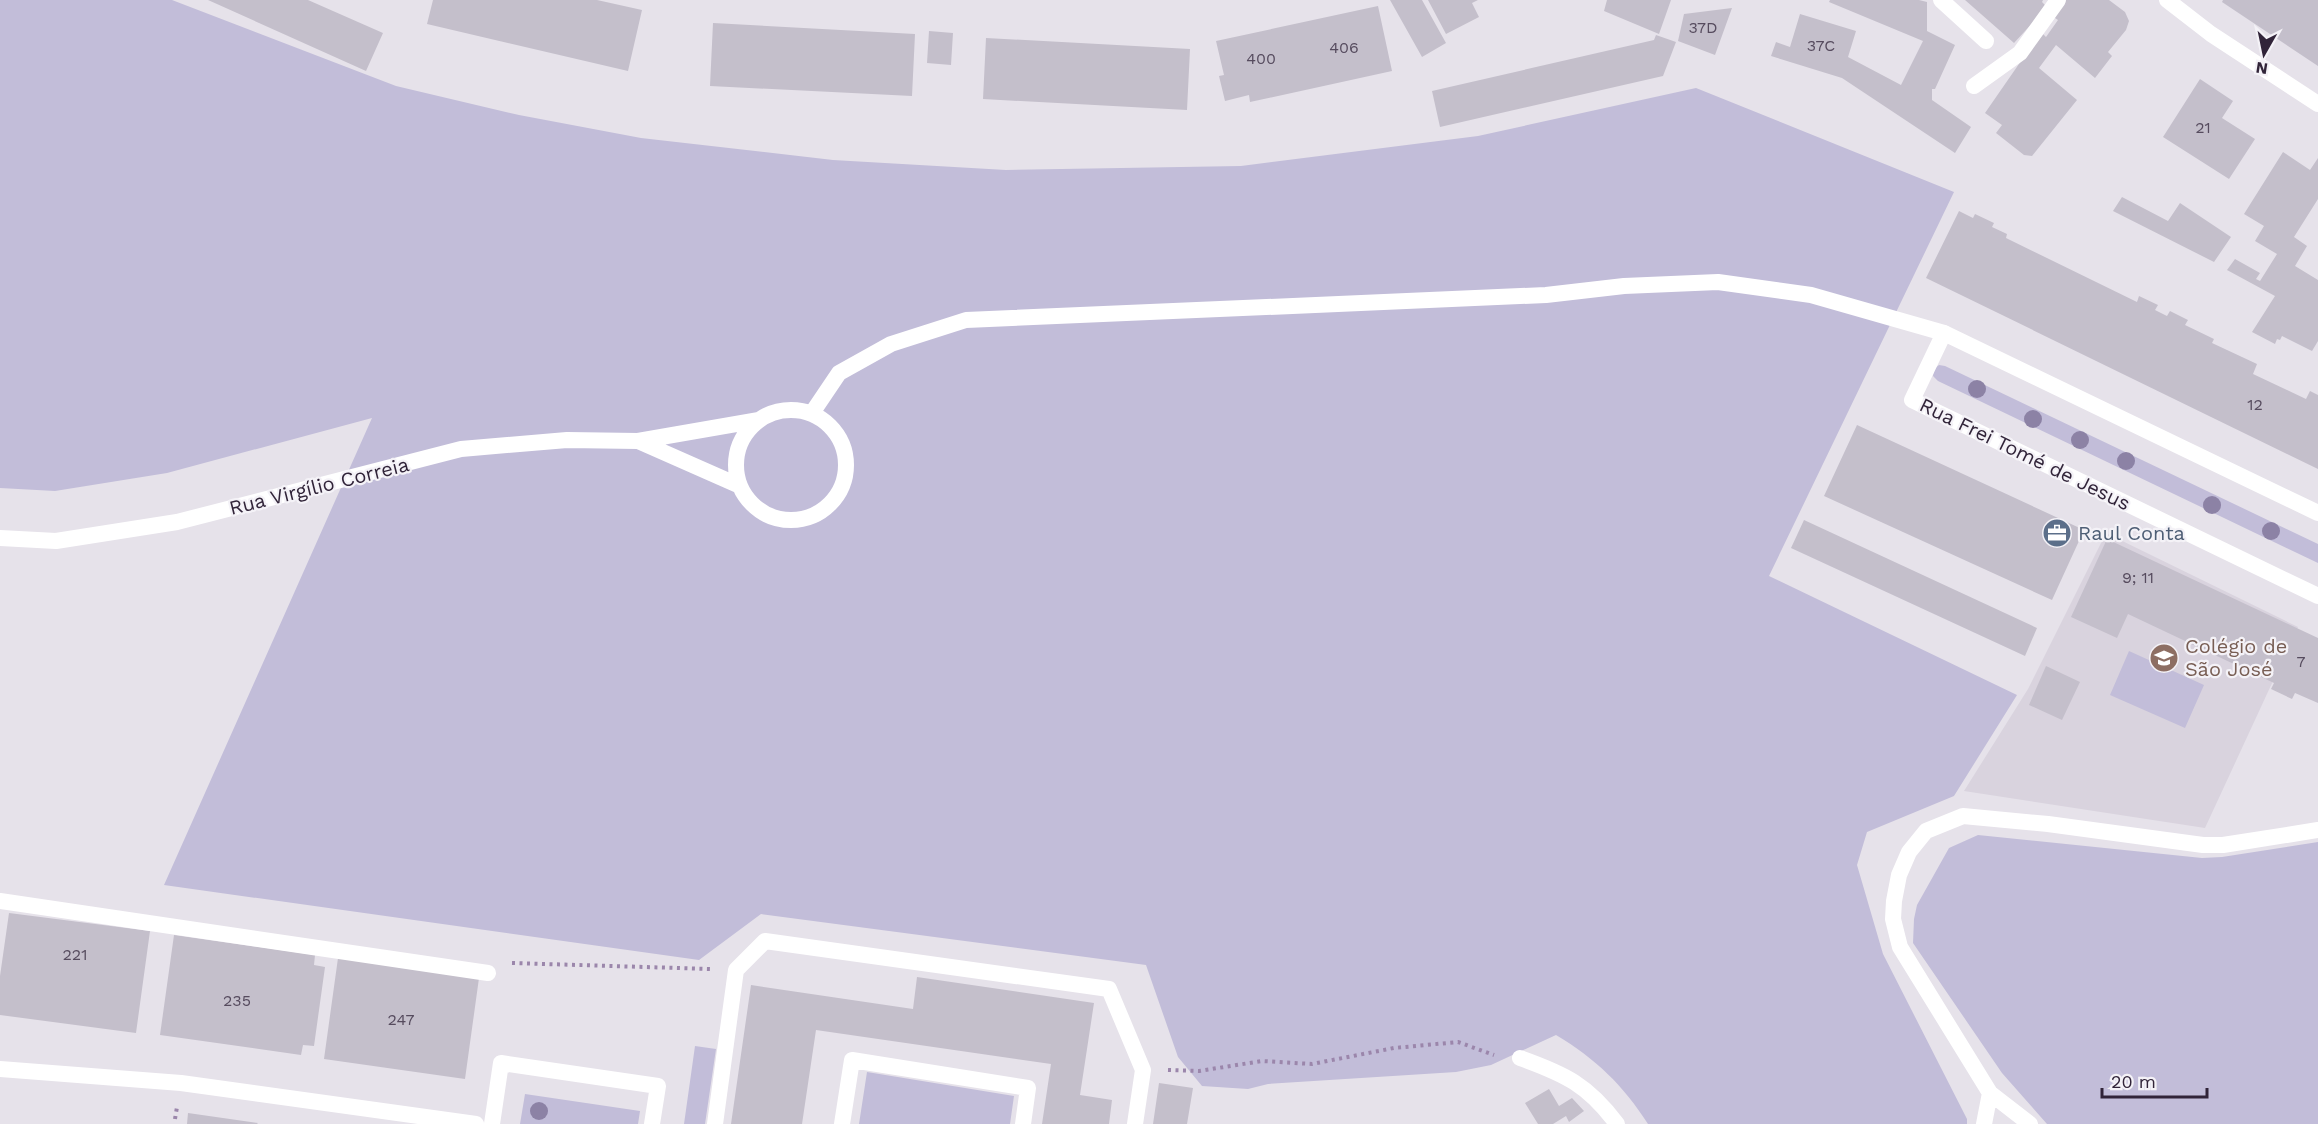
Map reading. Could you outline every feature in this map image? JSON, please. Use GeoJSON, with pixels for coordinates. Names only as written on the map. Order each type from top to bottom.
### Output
{"type":"FeatureCollection","features":[{"type":"Feature","properties":{"kind":"street"},"geometry":{"type":"LineString","coordinates":[[1941,0],[1986,41]]}},
{"type":"Feature","properties":{"kind":"street"},"geometry":{"type":"LineString","coordinates":[[1974,86],[2020,53],[2058,0]]}},
{"type":"Feature","properties":{"kind":"street"},"geometry":{"type":"LineString","coordinates":[[2167,0],[2211,34],[2318,104]]}},
{"type":"Feature","properties":{"kind":"street"},"geometry":{"type":"LineString","coordinates":[[812,413],[839,373],[891,344],[966,320],[1546,295],[1624,286],[1718,282],[1811,295],[1944,333],[2318,513]]}},
{"type":"Feature","properties":{"kind":"street","name":"Rua Frei Tomé de Jesus"},"geometry":{"type":"LineString","coordinates":[[1944,333],[1912,400],[2318,596]]}},
{"type":"Feature","properties":{"kind":"street","name":"Rua Virgílio Correia"},"geometry":{"type":"LineString","coordinates":[[0,538],[56,541],[177,522],[461,449],[567,440],[638,441],[759,420],[775,412],[794,410],[812,413],[828,423],[840,437],[846,454],[847,472],[842,489],[831,504],[816,515],[799,520],[780,519],[763,513],[749,502],[740,486],[638,441]]}},
{"type":"Feature","properties":{"kind":"street"},"geometry":{"type":"LineString","coordinates":[[740,486],[736,469],[738,451],[746,434],[759,420]]}},
{"type":"Feature","properties":{"kind":"street"},"geometry":{"type":"LineString","coordinates":[[2030,1124],[1990,1093],[1900,947],[1893,919],[1899,875],[1909,852],[1926,831],[1963,816],[2048,824],[2203,845],[2223,845],[2318,830]]}},
{"type":"Feature","properties":{"kind":"street"},"geometry":{"type":"LineString","coordinates":[[0,901],[488,973]]}},
{"type":"Feature","properties":{"kind":"street"},"geometry":{"type":"LineString","coordinates":[[715,1124],[736,970],[765,941],[1109,989],[1143,1070],[1134,1124]]}},
{"type":"Feature","properties":{"kind":"street"},"geometry":{"type":"LineString","coordinates":[[1520,1058],[1580,1084],[1602,1104],[1617,1124]]}},
{"type":"Feature","properties":{"kind":"street"},"geometry":{"type":"LineString","coordinates":[[842,1124],[852,1060],[1028,1088],[1023,1124]]}},
{"type":"Feature","properties":{"kind":"street"},"geometry":{"type":"LineString","coordinates":[[492,1124],[501,1063],[658,1086],[652,1124]]}},
{"type":"Feature","properties":{"kind":"street"},"geometry":{"type":"LineString","coordinates":[[0,1069],[181,1083],[441,1121],[476,1124]]}},
{"type":"Feature","properties":{"kind":"street"},"geometry":{"type":"LineString","coordinates":[[1984,1124],[1990,1093]]}},
{"type":"Feature","properties":{"kind":"path"},"geometry":{"type":"LineString","coordinates":[[488,973],[507,963],[526,962],[736,970]]}},
{"type":"Feature","properties":{"kind":"path"},"geometry":{"type":"LineString","coordinates":[[1143,1070],[1199,1071],[1262,1061],[1312,1064],[1394,1048],[1458,1042],[1488,1054],[1520,1058]]}},
{"type":"Feature","properties":{"kind":"shaded area"},"geometry":{"type":"Polygon","coordinates":[[[0,0],[172,0],[396,86],[519,115],[641,138],[833,160],[1006,170],[1241,166],[1478,136],[1696,88],[1954,192],[1769,576],[2017,695],[1954,796],[1867,832],[1857,865],[1883,954],[1967,1119],[1967,1124],[1648,1124],[1629,1097],[1608,1074],[1556,1035],[1491,1065],[1456,1072],[1268,1084],[1248,1089],[1202,1086],[1178,1057],[1146,965],[761,914],[699,960],[164,885],[372,418],[167,473],[55,491],[0,488],[0,0]]]}},
{"type":"Feature","properties":{"kind":"shaded area"},"geometry":{"type":"Polygon","coordinates":[[[1939,365],[2318,544],[2318,563],[1938,381],[1933,376],[1934,369],[1939,365]]]}},
{"type":"Feature","properties":{"kind":"shaded area","name":"Colégio de São José"},"geometry":{"type":"Polygon","coordinates":[[[2106,533],[2298,627],[2205,828],[1964,791],[2028,689],[2106,533]]]}},
{"type":"Feature","properties":{"kind":"shaded area"},"geometry":{"type":"Polygon","coordinates":[[[2129,651],[2204,685],[2185,728],[2110,695],[2129,651]]]}},
{"type":"Feature","properties":{"kind":"shaded area"},"geometry":{"type":"Polygon","coordinates":[[[1978,835],[2202,858],[2318,842],[2318,1124],[2047,1124],[2002,1073],[1913,943],[1917,905],[1949,848],[1978,835]]]}},
{"type":"Feature","properties":{"kind":"shaded area"},"geometry":{"type":"Polygon","coordinates":[[[695,1046],[716,1049],[705,1124],[684,1124],[695,1046]]]}},
{"type":"Feature","properties":{"kind":"shaded area"},"geometry":{"type":"Polygon","coordinates":[[[867,1072],[1014,1096],[1010,1124],[859,1124],[867,1072]]]}},
{"type":"Feature","properties":{"kind":"shaded area"},"geometry":{"type":"Polygon","coordinates":[[[525,1094],[640,1111],[638,1124],[520,1124],[525,1094]]]}},
{"type":"Feature","properties":{"kind":"building"},"geometry":{"type":"Polygon","coordinates":[[[208,0],[308,0],[383,33],[366,71],[208,0]]]}},
{"type":"Feature","properties":{"kind":"building"},"geometry":{"type":"Polygon","coordinates":[[[433,0],[597,0],[642,10],[628,71],[427,24],[433,0]]]}},
{"type":"Feature","properties":{"kind":"building"},"geometry":{"type":"Polygon","coordinates":[[[1390,0],[1422,0],[1446,43],[1422,57],[1390,0]]]}},
{"type":"Feature","properties":{"kind":"building"},"geometry":{"type":"Polygon","coordinates":[[[1428,0],[1478,0],[1472,3],[1479,17],[1446,34],[1428,0]]]}},
{"type":"Feature","properties":{"kind":"building"},"geometry":{"type":"Polygon","coordinates":[[[1607,0],[1671,0],[1659,34],[1604,11],[1607,0]]]}},
{"type":"Feature","properties":{"kind":"building"},"geometry":{"type":"Polygon","coordinates":[[[1830,0],[1919,0],[1927,2],[1927,31],[1955,45],[1935,89],[1932,89],[1932,100],[1971,127],[1955,153],[1842,78],[1771,56],[1776,42],[1790,47],[1800,14],[1856,31],[1848,57],[1901,85],[1923,41],[1829,2],[1830,0]]]}},
{"type":"Feature","properties":{"kind":"building"},"geometry":{"type":"Polygon","coordinates":[[[1965,0],[2043,0],[2042,2],[2047,7],[2014,43],[1965,0]]]}},
{"type":"Feature","properties":{"kind":"building"},"geometry":{"type":"Polygon","coordinates":[[[2063,0],[2109,0],[2125,12],[2129,21],[2126,30],[2108,52],[2112,56],[2095,78],[2056,45],[2039,68],[2077,100],[2032,156],[2024,155],[1996,133],[2002,125],[1985,113],[2041,32],[2046,37],[2058,20],[2052,16],[2063,0]]]}},
{"type":"Feature","properties":{"kind":"building"},"geometry":{"type":"Polygon","coordinates":[[[2223,0],[2318,0],[2318,66],[2222,2],[2223,0]]]}},
{"type":"Feature","properties":{"kind":"building"},"geometry":{"type":"Polygon","coordinates":[[[1378,6],[1392,71],[1250,102],[1249,95],[1225,101],[1219,76],[1224,75],[1216,41],[1378,6]]]}},
{"type":"Feature","properties":{"kind":"building"},"geometry":{"type":"Polygon","coordinates":[[[1732,8],[1715,55],[1678,41],[1684,14],[1732,8]]]}},
{"type":"Feature","properties":{"kind":"building"},"geometry":{"type":"Polygon","coordinates":[[[713,23],[915,34],[912,96],[710,86],[713,23]]]}},
{"type":"Feature","properties":{"kind":"building"},"geometry":{"type":"Polygon","coordinates":[[[929,31],[953,33],[951,65],[927,63],[929,31]]]}},
{"type":"Feature","properties":{"kind":"building"},"geometry":{"type":"Polygon","coordinates":[[[1656,35],[1676,42],[1663,76],[1440,127],[1432,91],[1654,40],[1656,35]]]}},
{"type":"Feature","properties":{"kind":"building"},"geometry":{"type":"Polygon","coordinates":[[[986,38],[1190,49],[1187,110],[983,99],[986,38]]]}},
{"type":"Feature","properties":{"kind":"building"},"geometry":{"type":"Polygon","coordinates":[[[2200,79],[2233,101],[2222,118],[2255,139],[2229,179],[2163,137],[2200,79]]]}},
{"type":"Feature","properties":{"kind":"building"},"geometry":{"type":"Polygon","coordinates":[[[2283,152],[2310,170],[2318,158],[2318,199],[2294,237],[2307,246],[2295,266],[2318,280],[2318,341],[2312,351],[2282,336],[2275,344],[2252,332],[2275,296],[2227,270],[2235,259],[2260,273],[2256,279],[2260,281],[2277,254],[2255,241],[2264,226],[2244,214],[2283,152]]]}},
{"type":"Feature","properties":{"kind":"building"},"geometry":{"type":"Polygon","coordinates":[[[2122,197],[2168,221],[2180,203],[2231,237],[2214,262],[2113,211],[2122,197]]]}},
{"type":"Feature","properties":{"kind":"building"},"geometry":{"type":"Polygon","coordinates":[[[1959,211],[1973,218],[1975,214],[1994,223],[1992,227],[2007,234],[2006,238],[2137,302],[2139,296],[2158,305],[2155,310],[2167,316],[2170,311],[2188,320],[2185,325],[2214,339],[2212,343],[2257,364],[2253,374],[2306,399],[2310,391],[2318,395],[2318,469],[1926,278],[1959,211]]]}},
{"type":"Feature","properties":{"kind":"building"},"geometry":{"type":"Polygon","coordinates":[[[1857,425],[2084,530],[2052,600],[1824,496],[1857,425]]]}},
{"type":"Feature","properties":{"kind":"building"},"geometry":{"type":"Polygon","coordinates":[[[1804,520],[2037,628],[2025,656],[1791,548],[1804,520]]]}},
{"type":"Feature","properties":{"kind":"building"},"geometry":{"type":"Polygon","coordinates":[[[2107,539],[2318,638],[2318,703],[2295,693],[2292,699],[2271,689],[2274,683],[2128,614],[2117,638],[2071,617],[2107,539]]]}},
{"type":"Feature","properties":{"kind":"building"},"geometry":{"type":"Polygon","coordinates":[[[2046,666],[2080,682],[2062,720],[2029,705],[2046,666]]]}},
{"type":"Feature","properties":{"kind":"building"},"geometry":{"type":"Polygon","coordinates":[[[9,913],[150,931],[136,1033],[0,1015],[0,976],[9,913]]]}},
{"type":"Feature","properties":{"kind":"building"},"geometry":{"type":"Polygon","coordinates":[[[174,935],[315,955],[314,965],[325,967],[314,1046],[303,1045],[301,1055],[160,1035],[174,935]]]}},
{"type":"Feature","properties":{"kind":"building"},"geometry":{"type":"Polygon","coordinates":[[[338,958],[479,978],[465,1079],[324,1059],[338,958]]]}},
{"type":"Feature","properties":{"kind":"building"},"geometry":{"type":"Polygon","coordinates":[[[917,977],[1094,1003],[1080,1095],[1112,1100],[1109,1124],[1042,1124],[1051,1064],[816,1030],[802,1124],[731,1124],[751,985],[913,1009],[917,977]]]}},
{"type":"Feature","properties":{"kind":"building"},"geometry":{"type":"Polygon","coordinates":[[[1159,1083],[1193,1088],[1187,1124],[1153,1124],[1159,1083]]]}},
{"type":"Feature","properties":{"kind":"building"},"geometry":{"type":"Polygon","coordinates":[[[1549,1089],[1559,1106],[1572,1098],[1584,1111],[1569,1122],[1566,1116],[1553,1124],[1538,1124],[1525,1103],[1549,1089]]]}},
{"type":"Feature","properties":{"kind":"building"},"geometry":{"type":"Polygon","coordinates":[[[188,1113],[258,1123],[187,1124],[188,1113]]]}},
{"type":"Feature","properties":{"kind":"place","name":"Raul Conta"},"geometry":{"type":"Point","coordinates":[2057,533]}},
{"type":"Feature","properties":{"kind":"place","name":"Colégio de São José"},"geometry":{"type":"Point","coordinates":[2164,658]}}]}
